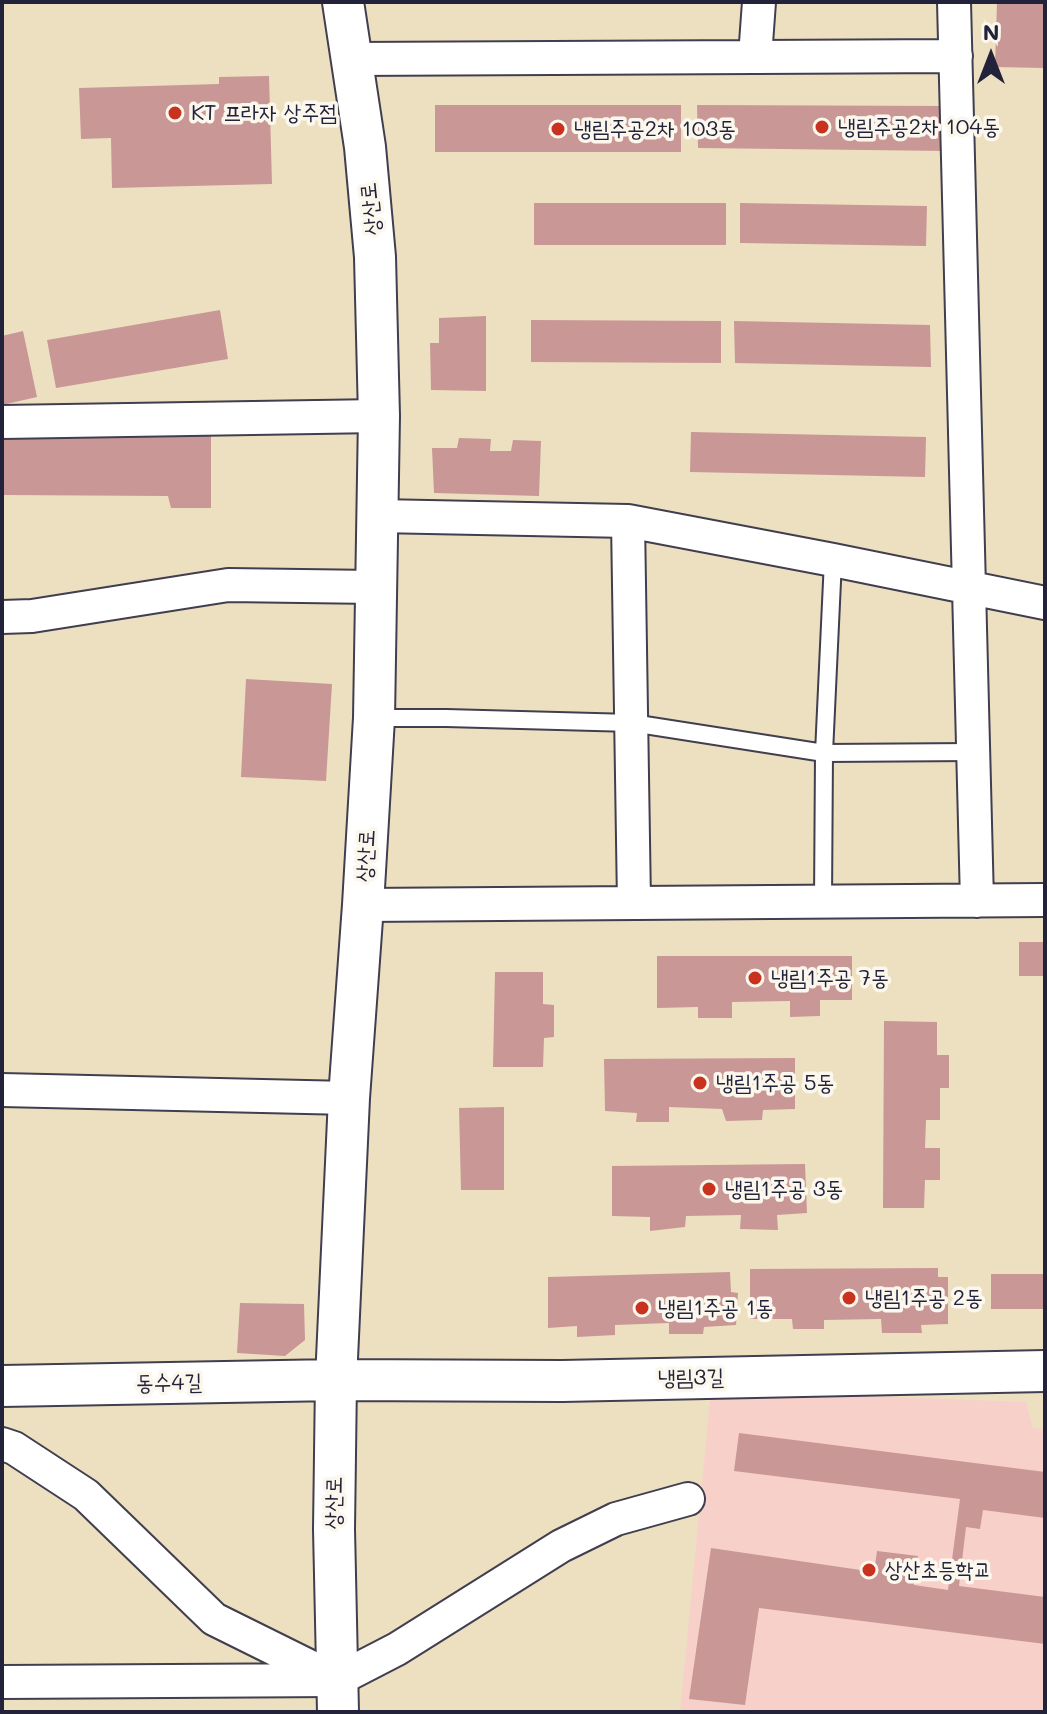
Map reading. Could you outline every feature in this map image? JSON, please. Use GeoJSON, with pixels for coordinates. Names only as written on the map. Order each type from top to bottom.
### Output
{"type":"FeatureCollection","features":[{"type":"Feature","properties":{"kind":"street","name":"상산로"},"geometry":{"type":"LineString","coordinates":[[338,1696],[334,1529],[336,1380],[349,1098],[374,718],[379,416],[375,257],[365,147],[343,2]]}},
{"type":"Feature","properties":{"kind":"street"},"geometry":{"type":"LineString","coordinates":[[755,57],[759,2]]}},
{"type":"Feature","properties":{"kind":"street"},"geometry":{"type":"LineString","coordinates":[[954,2],[977,901]]}},
{"type":"Feature","properties":{"kind":"street"},"geometry":{"type":"LineString","coordinates":[[351,59],[956,56]]}},
{"type":"Feature","properties":{"kind":"street"},"geometry":{"type":"LineString","coordinates":[[2,422],[379,416]]}},
{"type":"Feature","properties":{"kind":"street"},"geometry":{"type":"LineString","coordinates":[[378,516],[628,521],[1045,603]]}},
{"type":"Feature","properties":{"kind":"street"},"geometry":{"type":"LineString","coordinates":[[628,521],[634,903]]}},
{"type":"Feature","properties":{"kind":"street"},"geometry":{"type":"LineString","coordinates":[[2,617],[32,616],[228,585],[375,587]]}},
{"type":"Feature","properties":{"kind":"street"},"geometry":{"type":"LineString","coordinates":[[363,905],[1045,900]]}},
{"type":"Feature","properties":{"kind":"street"},"geometry":{"type":"LineString","coordinates":[[2,1090],[349,1098]]}},
{"type":"Feature","properties":{"kind":"street","name":"냉림3길"},"geometry":{"type":"LineString","coordinates":[[336,1380],[562,1381],[1045,1371]]}},
{"type":"Feature","properties":{"kind":"street","name":"동수4길"},"geometry":{"type":"LineString","coordinates":[[2,1386],[336,1380]]}},
{"type":"Feature","properties":{"kind":"street"},"geometry":{"type":"LineString","coordinates":[[2,1444],[14,1448],[86,1495],[214,1619],[338,1696]]}},
{"type":"Feature","properties":{"kind":"street"},"geometry":{"type":"LineString","coordinates":[[2,1682],[338,1696],[397,1649],[561,1546],[616,1519],[688,1499]]}},
{"type":"Feature","properties":{"kind":"lane"},"geometry":{"type":"LineString","coordinates":[[823,902],[824,753],[833,560]]}},
{"type":"Feature","properties":{"kind":"lane"},"geometry":{"type":"LineString","coordinates":[[374,718],[632,723],[824,753],[974,752]]}},
{"type":"Feature","properties":{"kind":"shaded area","name":"상산초등학교"},"geometry":{"type":"Polygon","coordinates":[[[711,1390],[1026,1402],[1033,1428],[1045,1429],[1045,1712],[680,1712],[711,1390]]]}},
{"type":"Feature","properties":{"kind":"building"},"geometry":{"type":"Polygon","coordinates":[[[997,2],[1045,2],[1045,68],[995,67],[997,2]]]}},
{"type":"Feature","properties":{"kind":"building","name":"KT 프라자 상주점"},"geometry":{"type":"Polygon","coordinates":[[[269,76],[272,184],[112,188],[111,138],[81,139],[79,88],[219,84],[219,77],[269,76]]]}},
{"type":"Feature","properties":{"kind":"building","name":"냉림주공2차 103동"},"geometry":{"type":"Polygon","coordinates":[[[435,105],[681,105],[681,152],[435,152],[435,105]]]}},
{"type":"Feature","properties":{"kind":"building","name":"냉림주공2차 104동"},"geometry":{"type":"Polygon","coordinates":[[[697,105],[947,106],[947,151],[698,148],[697,105]]]}},
{"type":"Feature","properties":{"kind":"building"},"geometry":{"type":"Polygon","coordinates":[[[534,203],[726,203],[726,245],[534,245],[534,203]]]}},
{"type":"Feature","properties":{"kind":"building"},"geometry":{"type":"Polygon","coordinates":[[[740,203],[927,206],[926,246],[740,243],[740,203]]]}},
{"type":"Feature","properties":{"kind":"building"},"geometry":{"type":"Polygon","coordinates":[[[220,310],[228,359],[56,388],[47,340],[220,310]]]}},
{"type":"Feature","properties":{"kind":"building"},"geometry":{"type":"Polygon","coordinates":[[[486,316],[486,391],[431,390],[430,343],[439,343],[439,318],[486,316]]]}},
{"type":"Feature","properties":{"kind":"building"},"geometry":{"type":"Polygon","coordinates":[[[531,320],[721,321],[721,363],[531,362],[531,320]]]}},
{"type":"Feature","properties":{"kind":"building"},"geometry":{"type":"Polygon","coordinates":[[[734,321],[930,325],[931,367],[735,363],[734,321]]]}},
{"type":"Feature","properties":{"kind":"building"},"geometry":{"type":"Polygon","coordinates":[[[23,331],[37,397],[2,405],[2,336],[23,331]]]}},
{"type":"Feature","properties":{"kind":"building"},"geometry":{"type":"Polygon","coordinates":[[[691,432],[926,437],[925,477],[690,472],[691,432]]]}},
{"type":"Feature","properties":{"kind":"building"},"geometry":{"type":"Polygon","coordinates":[[[2,435],[211,435],[211,508],[171,508],[168,496],[2,495],[2,435]]]}},
{"type":"Feature","properties":{"kind":"building"},"geometry":{"type":"Polygon","coordinates":[[[459,438],[491,439],[490,451],[511,451],[513,440],[541,441],[539,496],[434,493],[432,448],[457,448],[459,438]]]}},
{"type":"Feature","properties":{"kind":"building"},"geometry":{"type":"Polygon","coordinates":[[[246,679],[332,684],[326,781],[241,777],[246,679]]]}},
{"type":"Feature","properties":{"kind":"building"},"geometry":{"type":"Polygon","coordinates":[[[1019,942],[1045,942],[1045,976],[1019,976],[1019,942]]]}},
{"type":"Feature","properties":{"kind":"building","name":"냉림1주공 7동"},"geometry":{"type":"Polygon","coordinates":[[[657,956],[852,956],[852,1000],[820,1000],[820,1016],[790,1017],[790,1001],[732,1002],[732,1018],[698,1018],[698,1007],[657,1008],[657,956]]]}},
{"type":"Feature","properties":{"kind":"building"},"geometry":{"type":"Polygon","coordinates":[[[495,972],[543,972],[543,1004],[554,1005],[554,1037],[544,1038],[543,1067],[493,1067],[495,972]]]}},
{"type":"Feature","properties":{"kind":"building"},"geometry":{"type":"Polygon","coordinates":[[[884,1021],[937,1022],[937,1055],[949,1055],[949,1088],[940,1088],[940,1120],[926,1120],[925,1148],[940,1148],[940,1180],[925,1180],[924,1208],[883,1208],[884,1021]]]}},
{"type":"Feature","properties":{"kind":"building","name":"냉림1주공 5동"},"geometry":{"type":"Polygon","coordinates":[[[795,1058],[795,1109],[763,1110],[762,1120],[726,1121],[722,1109],[669,1107],[669,1122],[636,1122],[637,1113],[605,1111],[604,1059],[795,1058]]]}},
{"type":"Feature","properties":{"kind":"building"},"geometry":{"type":"Polygon","coordinates":[[[504,1107],[504,1190],[461,1190],[459,1108],[504,1107]]]}},
{"type":"Feature","properties":{"kind":"building","name":"냉림1주공 3동"},"geometry":{"type":"Polygon","coordinates":[[[805,1164],[807,1213],[777,1215],[778,1230],[740,1229],[741,1215],[686,1216],[685,1227],[650,1231],[650,1217],[612,1216],[612,1166],[805,1164]]]}},
{"type":"Feature","properties":{"kind":"building","name":"냉림1주공 2동"},"geometry":{"type":"Polygon","coordinates":[[[938,1268],[938,1277],[948,1277],[948,1324],[921,1325],[922,1333],[882,1333],[881,1319],[824,1320],[824,1329],[793,1329],[792,1319],[750,1319],[750,1269],[938,1268]]]}},
{"type":"Feature","properties":{"kind":"building","name":"냉림1주공 1동"},"geometry":{"type":"Polygon","coordinates":[[[730,1272],[731,1292],[738,1293],[736,1325],[704,1327],[703,1334],[669,1334],[669,1323],[615,1325],[615,1335],[577,1337],[577,1326],[548,1328],[548,1277],[730,1272]]]}},
{"type":"Feature","properties":{"kind":"building"},"geometry":{"type":"Polygon","coordinates":[[[991,1274],[1045,1274],[1045,1309],[991,1309],[991,1274]]]}},
{"type":"Feature","properties":{"kind":"building"},"geometry":{"type":"Polygon","coordinates":[[[240,1303],[304,1304],[305,1340],[285,1356],[237,1353],[240,1303]]]}},
{"type":"Feature","properties":{"kind":"building","name":"상산초등학교"},"geometry":{"type":"Polygon","coordinates":[[[739,1433],[1045,1472],[1045,1518],[983,1510],[980,1529],[966,1527],[959,1586],[1045,1597],[1045,1644],[759,1608],[745,1705],[689,1699],[711,1548],[874,1572],[877,1551],[918,1556],[914,1585],[948,1590],[960,1499],[734,1471],[739,1433]]]}},
{"type":"Feature","properties":{"kind":"place","name":"KT 프라자 상주점"},"geometry":{"type":"Point","coordinates":[175,113]}},
{"type":"Feature","properties":{"kind":"place","name":"냉림주공2차 104동"},"geometry":{"type":"Point","coordinates":[822,127]}},
{"type":"Feature","properties":{"kind":"place","name":"냉림주공2차 103동"},"geometry":{"type":"Point","coordinates":[558,129]}},
{"type":"Feature","properties":{"kind":"place","name":"냉림1주공 7동"},"geometry":{"type":"Point","coordinates":[755,978]}},
{"type":"Feature","properties":{"kind":"place","name":"냉림1주공 5동"},"geometry":{"type":"Point","coordinates":[700,1083]}},
{"type":"Feature","properties":{"kind":"place","name":"냉림1주공 3동"},"geometry":{"type":"Point","coordinates":[709,1189]}},
{"type":"Feature","properties":{"kind":"place","name":"냉림1주공 2동"},"geometry":{"type":"Point","coordinates":[849,1298]}},
{"type":"Feature","properties":{"kind":"place","name":"냉림1주공 1동"},"geometry":{"type":"Point","coordinates":[642,1308]}},
{"type":"Feature","properties":{"kind":"place","name":"상산초등학교"},"geometry":{"type":"Point","coordinates":[869,1570]}}]}
